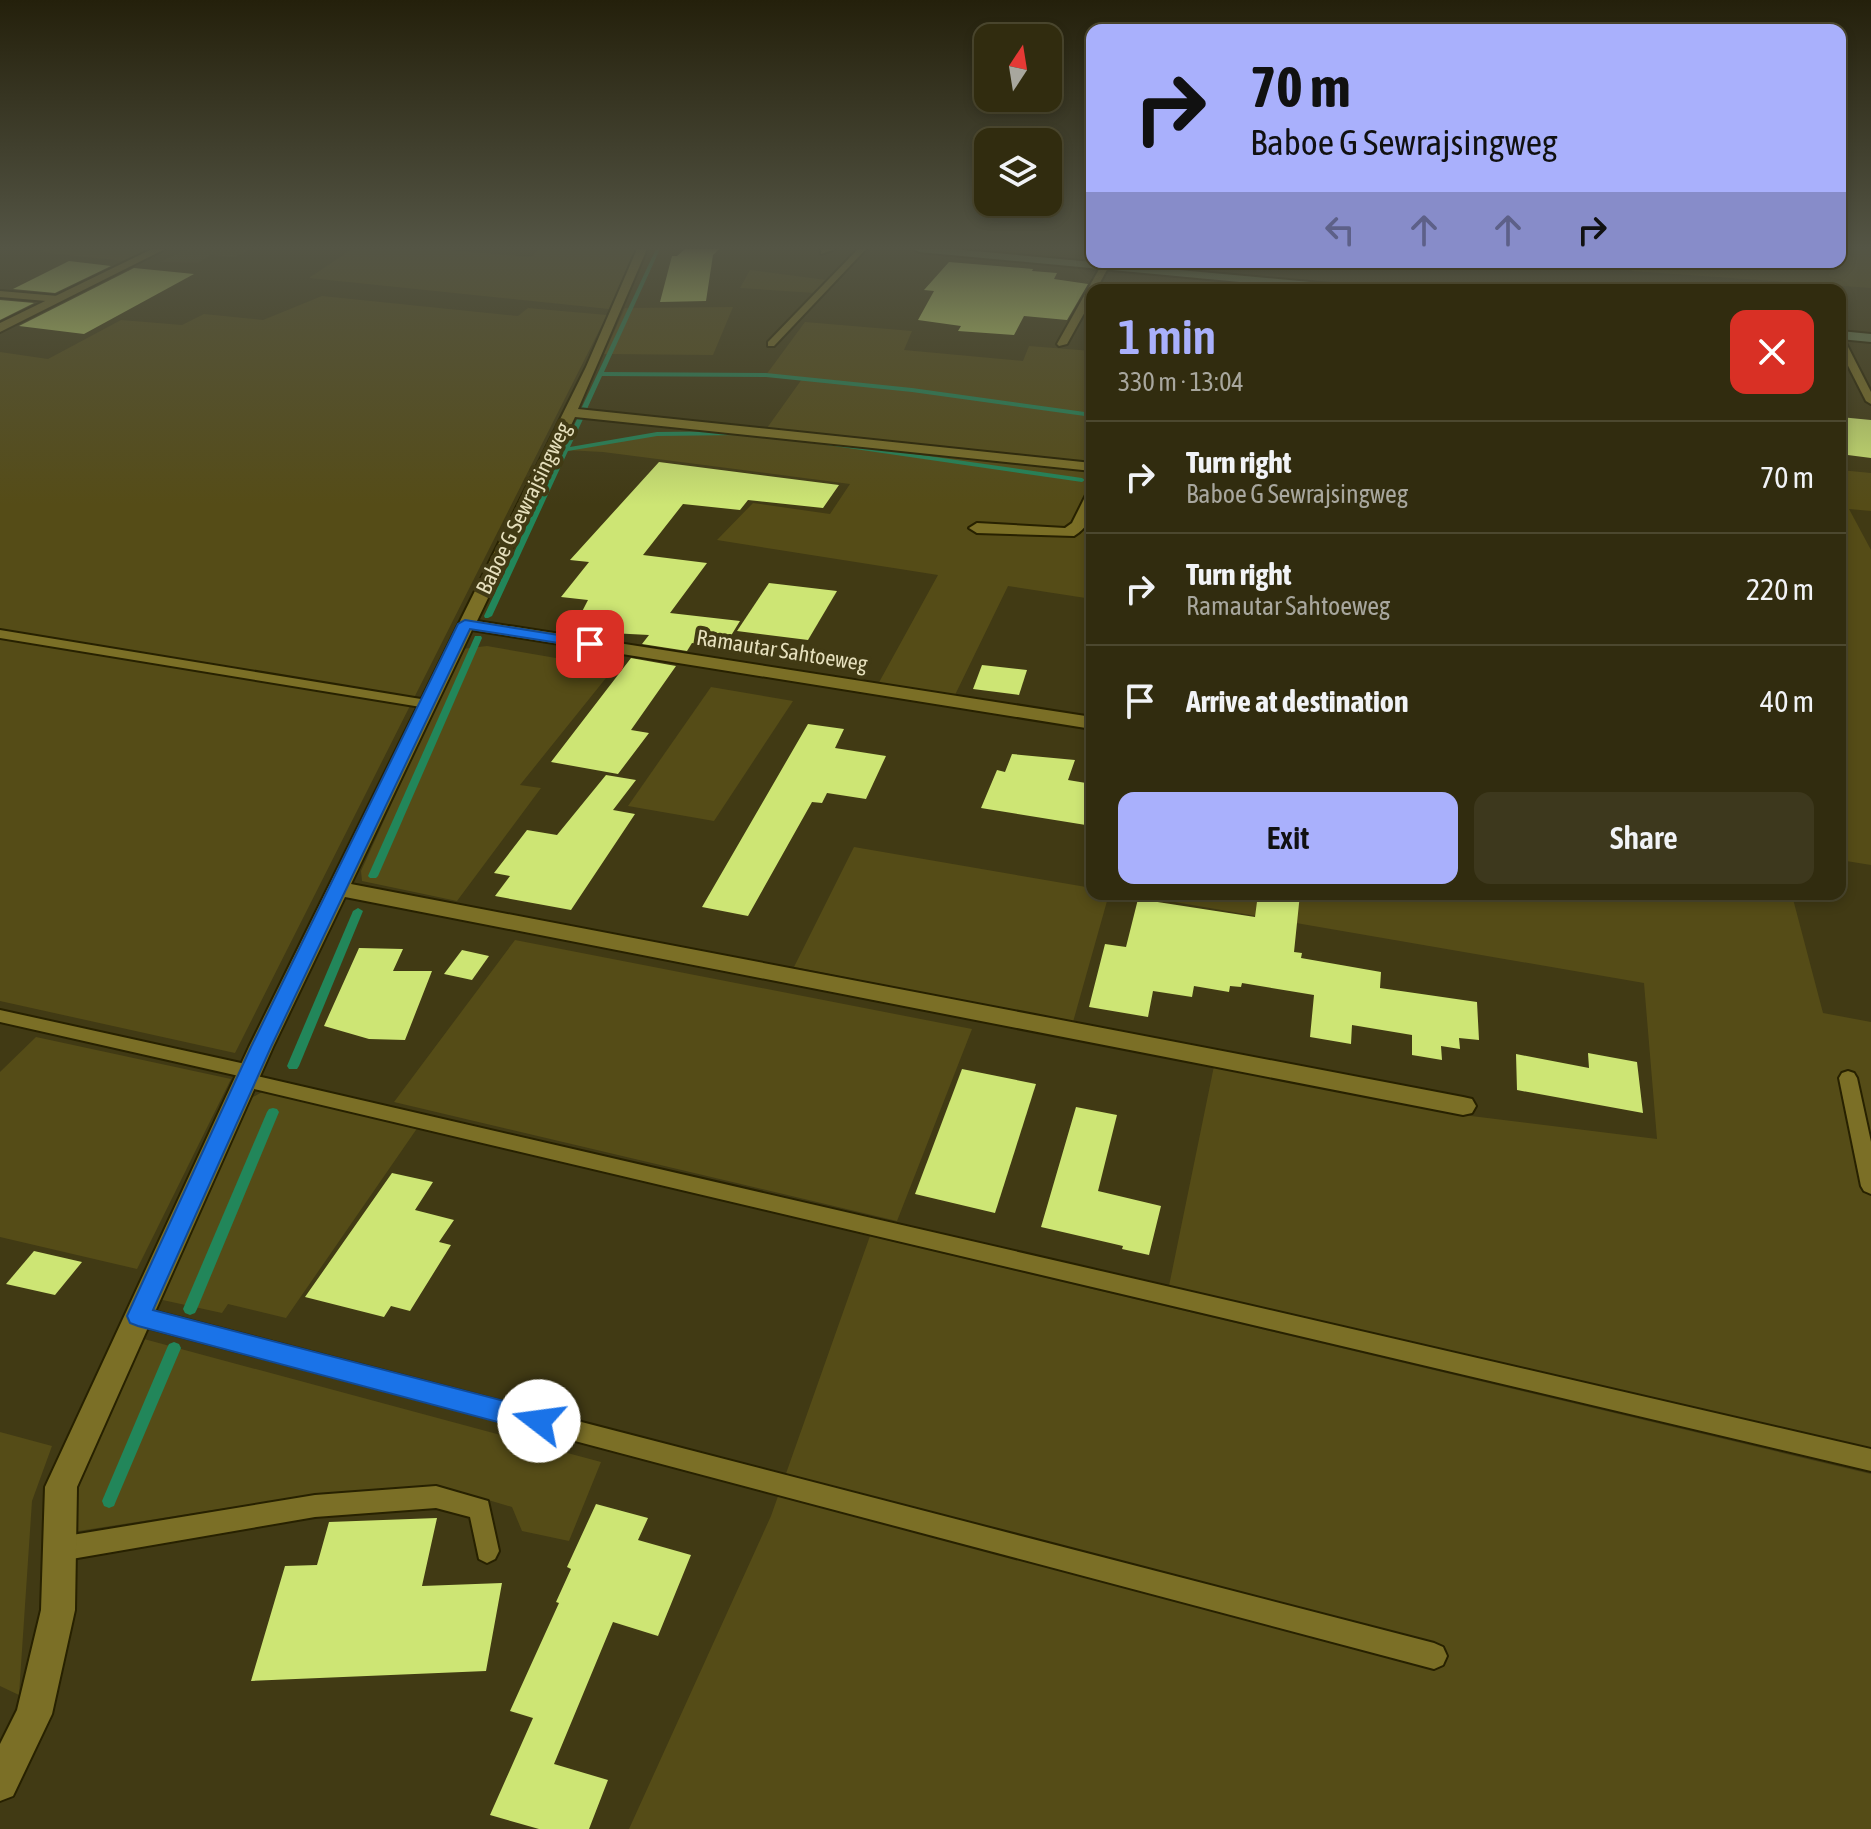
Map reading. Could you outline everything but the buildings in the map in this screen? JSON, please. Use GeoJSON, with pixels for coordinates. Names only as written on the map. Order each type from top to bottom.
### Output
{"type":"FeatureCollection","features":[{"type":"Feature","properties":{"kind":"main road"},"geometry":{"type":"LineString","coordinates":[[1846,336],[1871,338]]}},
{"type":"Feature","properties":{"kind":"street","name":"Baboe G Sewrajsingweg"},"geometry":{"type":"LineString","coordinates":[[0,1783],[34,1714],[58,1610],[61,1487],[248,1076],[570,412],[604,334]]}},
{"type":"Feature","properties":{"kind":"street"},"geometry":{"type":"LineString","coordinates":[[570,412],[1086,466]]}},
{"type":"Feature","properties":{"kind":"street"},"geometry":{"type":"LineString","coordinates":[[977,528],[1068,533],[1079,526],[1086,510]]}},
{"type":"Feature","properties":{"kind":"street","name":"Ramautar Sahtoeweg"},"geometry":{"type":"LineString","coordinates":[[465,624],[1086,722]]}},
{"type":"Feature","properties":{"kind":"street"},"geometry":{"type":"LineString","coordinates":[[337,888],[1463,1106]]}},
{"type":"Feature","properties":{"kind":"lane"},"geometry":{"type":"LineString","coordinates":[[771,344],[780,334]]}},
{"type":"Feature","properties":{"kind":"lane"},"geometry":{"type":"LineString","coordinates":[[1062,344],[1067,334]]}},
{"type":"Feature","properties":{"kind":"lane"},"geometry":{"type":"LineString","coordinates":[[1846,353],[1871,401]]}},
{"type":"Feature","properties":{"kind":"lane"},"geometry":{"type":"LineString","coordinates":[[0,634],[427,704]]}},
{"type":"Feature","properties":{"kind":"lane"},"geometry":{"type":"LineString","coordinates":[[0,1016],[1871,1460]]}},
{"type":"Feature","properties":{"kind":"lane"},"geometry":{"type":"LineString","coordinates":[[1848,1078],[1871,1186]]}},
{"type":"Feature","properties":{"kind":"lane"},"geometry":{"type":"LineString","coordinates":[[138,1316],[1434,1656]]}},
{"type":"Feature","properties":{"kind":"lane"},"geometry":{"type":"LineString","coordinates":[[60,1549],[315,1506],[436,1497],[480,1509],[487,1551]]}},
{"type":"Feature","properties":{"kind":"shaded area"},"geometry":{"type":"Polygon","coordinates":[[[94,334],[597,334],[235,1053],[0,1001],[0,352],[48,359],[94,334]]]}},
{"type":"Feature","properties":{"kind":"shaded area"},"geometry":{"type":"Polygon","coordinates":[[[613,334],[722,334],[713,355],[604,354],[613,334]]]}},
{"type":"Feature","properties":{"kind":"shaded area"},"geometry":{"type":"Polygon","coordinates":[[[796,334],[911,334],[904,350],[1023,361],[1029,346],[1086,351],[1086,598],[1008,586],[954,697],[877,686],[938,575],[717,540],[753,503],[830,514],[850,484],[603,452],[565,450],[657,434],[762,435],[802,379],[766,375],[796,334]]]}},
{"type":"Feature","properties":{"kind":"shaded area"},"geometry":{"type":"Polygon","coordinates":[[[1846,471],[1871,473],[1871,511],[1849,509],[1871,550],[1871,865],[1846,861],[1846,471]]]}},
{"type":"Feature","properties":{"kind":"shaded area"},"geometry":{"type":"Polygon","coordinates":[[[487,646],[614,668],[520,785],[541,788],[457,901],[362,881],[361,871],[462,649],[487,646]]]}},
{"type":"Feature","properties":{"kind":"shaded area"},"geometry":{"type":"Polygon","coordinates":[[[711,687],[793,701],[714,821],[628,806],[711,687]]]}},
{"type":"Feature","properties":{"kind":"shaded area"},"geometry":{"type":"Polygon","coordinates":[[[854,847],[1086,887],[1086,900],[1107,900],[1073,1022],[794,967],[854,847]]]}},
{"type":"Feature","properties":{"kind":"shaded area"},"geometry":{"type":"Polygon","coordinates":[[[1163,900],[1793,900],[1823,1013],[1871,1022],[1871,1448],[1169,1286],[1214,1066],[1463,1115],[1657,1139],[1644,983],[1163,900]]]}},
{"type":"Feature","properties":{"kind":"shaded area"},"geometry":{"type":"Polygon","coordinates":[[[515,940],[972,1029],[897,1221],[394,1102],[515,940]]]}},
{"type":"Feature","properties":{"kind":"shaded area"},"geometry":{"type":"Polygon","coordinates":[[[36,1037],[231,1079],[137,1269],[0,1237],[0,1072],[36,1037]]]}},
{"type":"Feature","properties":{"kind":"shaded area"},"geometry":{"type":"Polygon","coordinates":[[[264,1091],[418,1127],[286,1318],[228,1304],[222,1313],[158,1299],[251,1098],[264,1091]]]}},
{"type":"Feature","properties":{"kind":"shaded area"},"geometry":{"type":"Polygon","coordinates":[[[870,1236],[1871,1474],[1871,1829],[629,1829],[771,1516],[870,1236]]]}},
{"type":"Feature","properties":{"kind":"shaded area"},"geometry":{"type":"Polygon","coordinates":[[[144,1339],[601,1462],[569,1541],[522,1531],[512,1507],[438,1485],[324,1493],[72,1532],[78,1479],[144,1339]]]}},
{"type":"Feature","properties":{"kind":"shaded area"},"geometry":{"type":"Polygon","coordinates":[[[0,1432],[52,1446],[32,1501],[19,1695],[0,1686],[0,1432]]]}},
{"type":"Feature","properties":{"kind":"waterway"},"geometry":{"type":"LineString","coordinates":[[584,409],[619,334]]}},
{"type":"Feature","properties":{"kind":"waterway"},"geometry":{"type":"LineString","coordinates":[[601,374],[766,375],[912,390],[1086,414]]}},
{"type":"Feature","properties":{"kind":"waterway"},"geometry":{"type":"LineString","coordinates":[[566,450],[581,417]]}},
{"type":"Feature","properties":{"kind":"waterway"},"geometry":{"type":"LineString","coordinates":[[566,450],[657,434],[740,433]]}},
{"type":"Feature","properties":{"kind":"waterway"},"geometry":{"type":"LineString","coordinates":[[795,439],[1082,480]]}},
{"type":"Feature","properties":{"kind":"waterway"},"geometry":{"type":"LineString","coordinates":[[488,616],[566,450]]}},
{"type":"Feature","properties":{"kind":"waterway"},"geometry":{"type":"LineString","coordinates":[[373,876],[478,638]]}},
{"type":"Feature","properties":{"kind":"waterway"},"geometry":{"type":"LineString","coordinates":[[293,1066],[358,911]]}},
{"type":"Feature","properties":{"kind":"waterway"},"geometry":{"type":"LineString","coordinates":[[190,1309],[273,1112]]}},
{"type":"Feature","properties":{"kind":"waterway"},"geometry":{"type":"LineString","coordinates":[[109,1501],[174,1348]]}},
{"type":"Feature","properties":{"kind":"route"},"geometry":{"type":"LineString","coordinates":[[539,1421],[138,1316],[261,1047],[465,624],[590,644]]}}]}
